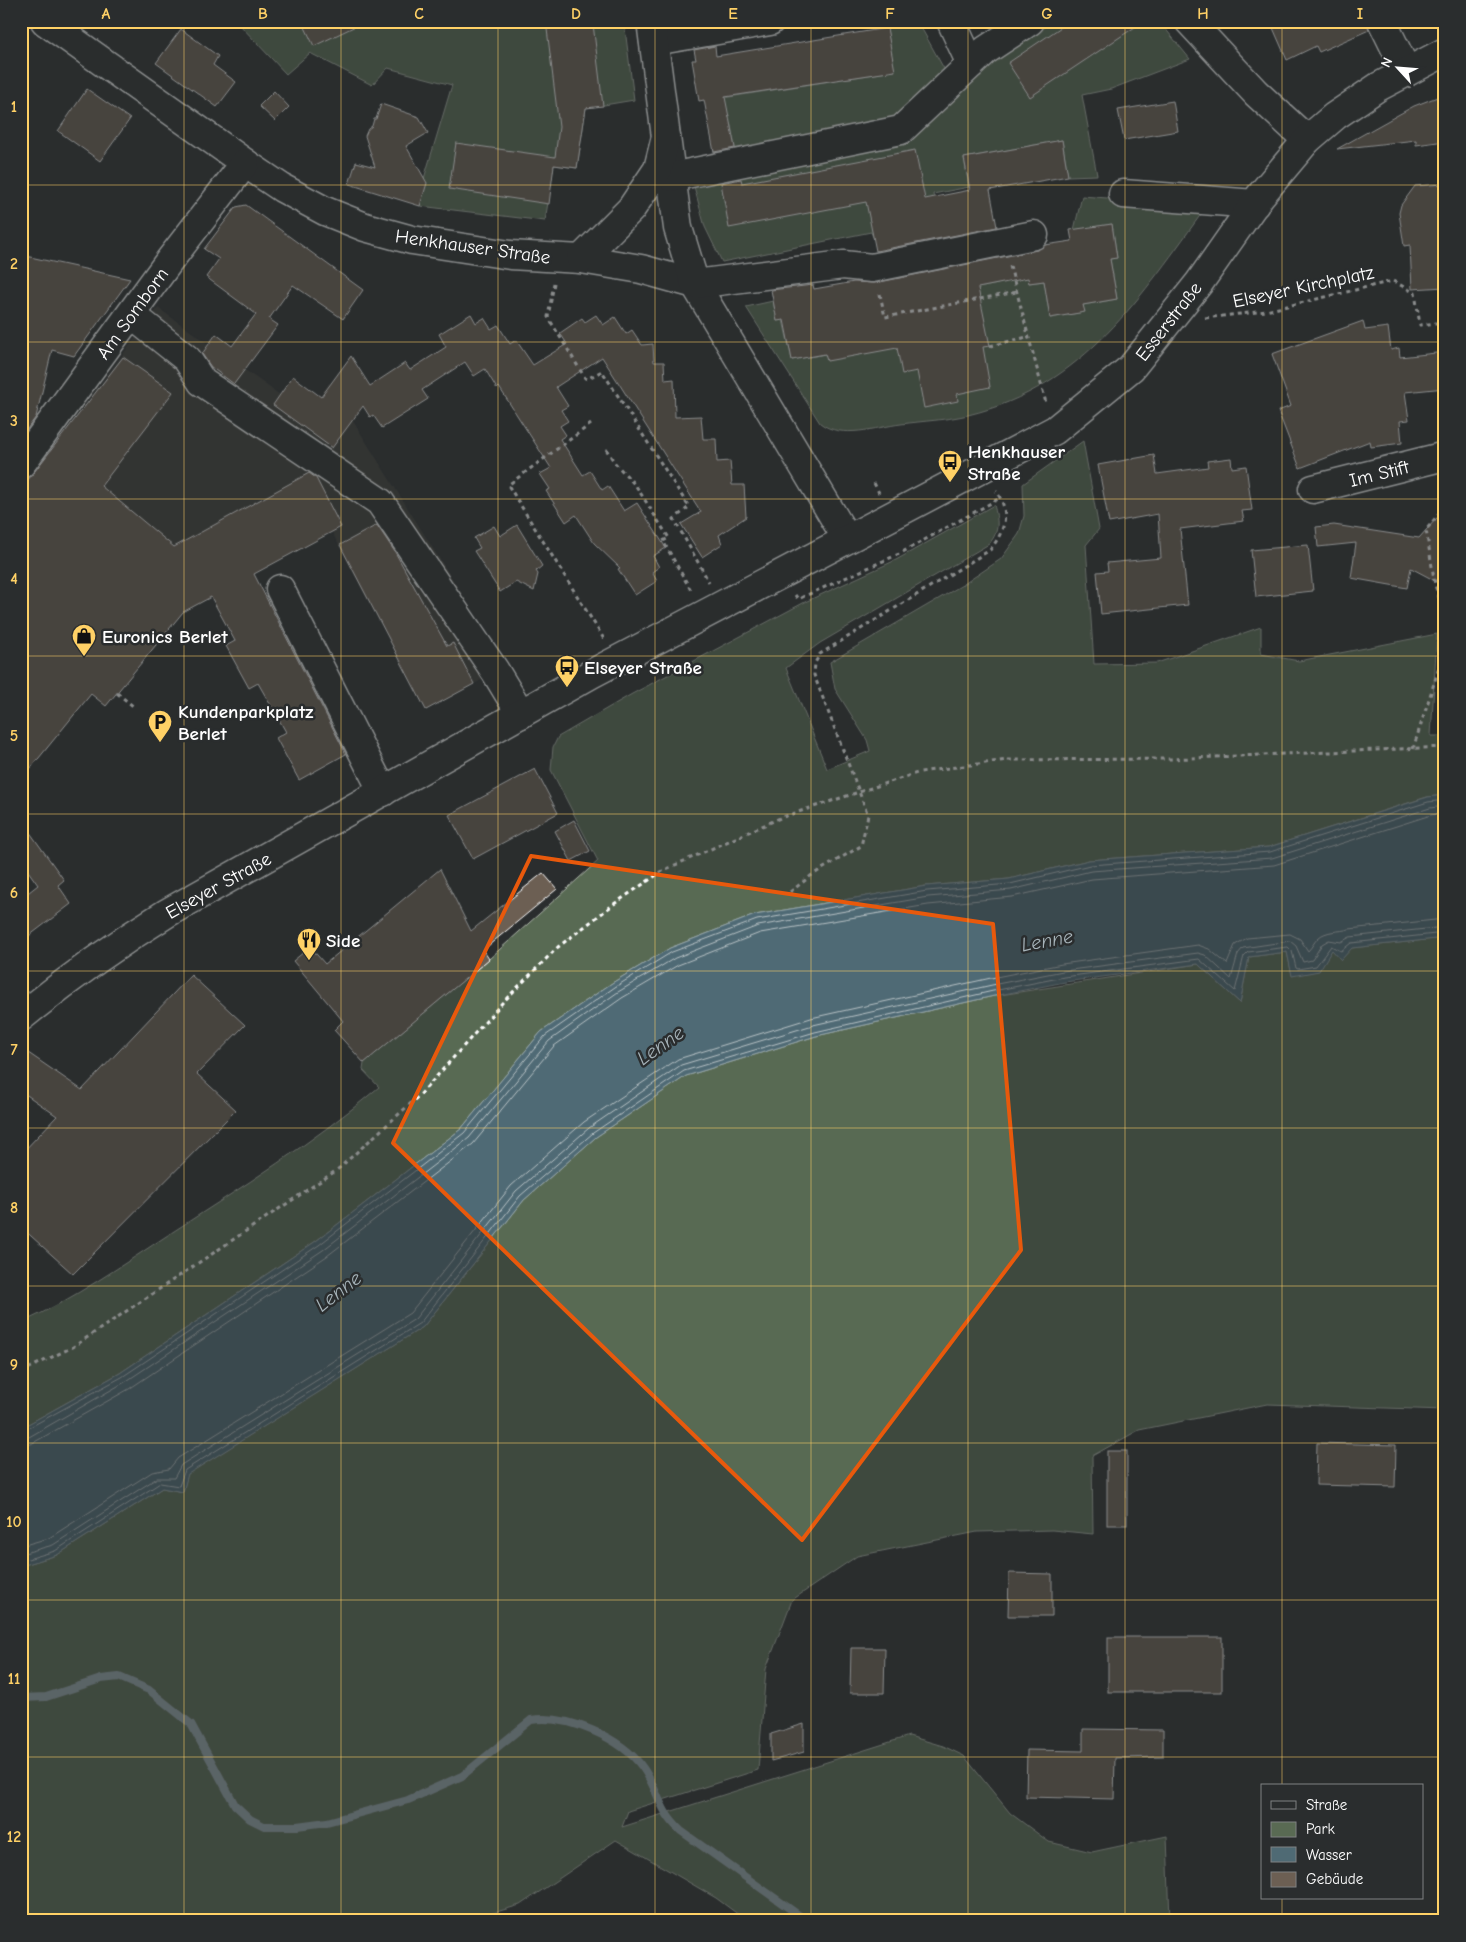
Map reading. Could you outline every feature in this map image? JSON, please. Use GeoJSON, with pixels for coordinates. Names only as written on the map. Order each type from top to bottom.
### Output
{"type":"FeatureCollection","features":[{"type":"Feature","properties":{"kind":"street","name":"Henkhauser Straße"},"geometry":{"type":"LineString","coordinates":[[45,21],[245,163],[282,188],[324,211],[365,227],[412,240],[510,255],[570,259],[641,269],[695,284]]}},
{"type":"Feature","properties":{"kind":"street"},"geometry":{"type":"LineString","coordinates":[[770,21],[652,31],[678,228],[695,284],[847,539]]}},
{"type":"Feature","properties":{"kind":"street"},"geometry":{"type":"LineString","coordinates":[[951,21],[971,64]]}},
{"type":"Feature","properties":{"kind":"street"},"geometry":{"type":"LineString","coordinates":[[671,177],[900,130],[986,50],[1030,21]]}},
{"type":"Feature","properties":{"kind":"street"},"geometry":{"type":"LineString","coordinates":[[1189,21],[1256,93],[1307,140]]}},
{"type":"Feature","properties":{"kind":"street"},"geometry":{"type":"LineString","coordinates":[[1382,21],[1407,72]]}},
{"type":"Feature","properties":{"kind":"street","name":"Esserstraße"},"geometry":{"type":"LineString","coordinates":[[847,539],[1055,430],[1131,368],[1199,283],[1255,204],[1307,140],[1335,116],[1378,87],[1445,52]]}},
{"type":"Feature","properties":{"kind":"street"},"geometry":{"type":"LineString","coordinates":[[570,259],[631,210],[658,169],[666,137]]}},
{"type":"Feature","properties":{"kind":"street","name":"Am Somborn"},"geometry":{"type":"LineString","coordinates":[[21,464],[132,315],[170,260],[245,163]]}},
{"type":"Feature","properties":{"kind":"street"},"geometry":{"type":"LineString","coordinates":[[1123,194],[1255,204]]}},
{"type":"Feature","properties":{"kind":"street"},"geometry":{"type":"LineString","coordinates":[[695,284],[842,265],[874,268],[1034,235]]}},
{"type":"Feature","properties":{"kind":"street"},"geometry":{"type":"LineString","coordinates":[[132,315],[187,359],[202,382],[380,502],[489,663],[521,714]]}},
{"type":"Feature","properties":{"kind":"street","name":"Im Stift"},"geometry":{"type":"LineString","coordinates":[[1313,489],[1445,456]]}},
{"type":"Feature","properties":{"kind":"street","name":"Elseyer Straße"},"geometry":{"type":"LineString","coordinates":[[21,1017],[110,948],[167,913],[618,660],[847,539]]}},
{"type":"Feature","properties":{"kind":"street"},"geometry":{"type":"LineString","coordinates":[[280,589],[383,792]]}},
{"type":"Feature","properties":{"kind":"path"},"geometry":{"type":"LineString","coordinates":[[1003,241],[1027,338],[1055,430]]}},
{"type":"Feature","properties":{"kind":"path"},"geometry":{"type":"LineString","coordinates":[[570,259],[548,317],[584,378],[587,379],[602,371],[666,468],[689,507],[674,519],[714,610]]}},
{"type":"Feature","properties":{"kind":"path"},"geometry":{"type":"LineString","coordinates":[[874,268],[885,317],[1016,292]]}},
{"type":"Feature","properties":{"kind":"path","name":"Elseyer Kirchplatz"},"geometry":{"type":"LineString","coordinates":[[1167,322],[1266,311],[1393,281],[1415,293],[1420,325],[1445,322]]}},
{"type":"Feature","properties":{"kind":"path"},"geometry":{"type":"LineString","coordinates":[[990,346],[1027,338]]}},
{"type":"Feature","properties":{"kind":"path"},"geometry":{"type":"LineString","coordinates":[[591,424],[508,485],[618,660]]}},
{"type":"Feature","properties":{"kind":"path"},"geometry":{"type":"LineString","coordinates":[[606,449],[615,463],[636,486],[668,538],[663,541],[714,610]]}},
{"type":"Feature","properties":{"kind":"path"},"geometry":{"type":"LineString","coordinates":[[790,892],[812,875],[862,846],[868,815],[861,791],[814,675],[815,663],[820,654],[990,550],[1001,535],[1005,523],[1004,504],[980,468]]}},
{"type":"Feature","properties":{"kind":"path"},"geometry":{"type":"LineString","coordinates":[[779,575],[798,599],[899,554],[1000,498]]}},
{"type":"Feature","properties":{"kind":"path"},"geometry":{"type":"LineString","coordinates":[[1445,506],[1426,530],[1435,584],[1445,616]]}},
{"type":"Feature","properties":{"kind":"path"},"geometry":{"type":"LineString","coordinates":[[1413,749],[1445,650]]}},
{"type":"Feature","properties":{"kind":"path"},"geometry":{"type":"LineString","coordinates":[[117,693],[134,707]]}},
{"type":"Feature","properties":{"kind":"path"},"geometry":{"type":"LineString","coordinates":[[21,1372],[73,1347],[337,1170],[420,1094],[502,1003],[558,947],[614,904],[664,870],[780,818],[920,772],[1007,760],[1169,759],[1445,747]]}},
{"type":"Feature","properties":{"kind":"highlighted area"},"geometry":{"type":"Polygon","coordinates":[[[531,856],[993,924],[1021,1250],[802,1540],[393,1143],[531,856]]]}},
{"type":"Feature","properties":{"kind":"shaded area"},"geometry":{"type":"Polygon","coordinates":[[[158,308],[308,415],[329,383],[507,666],[426,710],[332,532],[185,611],[26,482],[158,308]]]}},
{"type":"Feature","properties":{"kind":"green space"},"geometry":{"type":"Polygon","coordinates":[[[240,21],[624,21],[634,100],[586,108],[577,168],[554,165],[545,221],[420,206],[423,182],[452,85],[388,68],[372,85],[310,53],[286,74],[240,25],[240,21]]]}},
{"type":"Feature","properties":{"kind":"green space"},"geometry":{"type":"Polygon","coordinates":[[[1039,21],[1159,21],[1190,59],[1111,89],[1082,95],[1097,175],[1068,176],[1062,140],[964,158],[969,187],[933,194],[937,225],[873,237],[871,232],[722,262],[705,227],[692,179],[865,143],[1039,21]]]}},
{"type":"Feature","properties":{"kind":"green space"},"geometry":{"type":"Polygon","coordinates":[[[918,22],[948,76],[900,119],[737,158],[729,115],[716,99],[894,71],[887,28],[918,22]]]}},
{"type":"Feature","properties":{"kind":"green space"},"geometry":{"type":"Polygon","coordinates":[[[1082,196],[1207,206],[1158,273],[1107,334],[1078,360],[1045,383],[1009,402],[952,418],[849,432],[829,428],[820,423],[746,307],[773,301],[777,321],[783,320],[792,360],[825,354],[827,360],[897,304],[998,284],[1025,256],[1029,283],[1044,281],[1050,318],[1084,312],[1083,305],[1117,299],[1110,259],[1117,258],[1112,224],[1074,230],[1082,196]]]}},
{"type":"Feature","properties":{"kind":"green space"},"geometry":{"type":"Polygon","coordinates":[[[1083,441],[1099,529],[1086,545],[1094,664],[1157,663],[1261,627],[1261,654],[1299,661],[1437,634],[1431,736],[1445,736],[1445,795],[1427,797],[1269,847],[1089,860],[1009,879],[926,886],[755,915],[670,948],[612,983],[541,1032],[461,1129],[316,1241],[120,1373],[21,1428],[21,1323],[41,1314],[116,1269],[277,1163],[329,1127],[379,1087],[363,1070],[364,1063],[489,959],[598,861],[551,770],[553,747],[558,737],[632,694],[805,602],[896,560],[994,505],[997,525],[995,535],[989,544],[820,643],[786,668],[827,769],[870,751],[867,740],[835,689],[830,662],[964,584],[1001,559],[1019,534],[1024,516],[1023,484],[1083,441]]]}},
{"type":"Feature","properties":{"kind":"green space"},"geometry":{"type":"Polygon","coordinates":[[[1445,938],[1445,1410],[1267,1404],[1139,1430],[1092,1456],[1093,1534],[1052,1530],[977,1532],[857,1556],[792,1600],[766,1669],[758,1770],[628,1811],[622,1827],[909,1736],[943,1746],[964,1756],[1010,1813],[1049,1842],[1092,1852],[1167,1836],[1170,1921],[747,1921],[716,1898],[616,1840],[520,1905],[466,1921],[21,1921],[21,1566],[57,1555],[162,1488],[183,1492],[187,1474],[423,1327],[524,1200],[596,1137],[686,1076],[816,1036],[994,996],[1198,964],[1240,1003],[1249,957],[1287,952],[1292,975],[1332,950],[1445,938]]]}},
{"type":"Feature","properties":{"kind":"water","name":"Lenne"},"geometry":{"type":"Polygon","coordinates":[[[1445,795],[1445,938],[1352,948],[1341,960],[1332,950],[1319,971],[1292,976],[1287,952],[1249,957],[1240,1003],[1198,964],[1065,982],[994,996],[816,1036],[686,1076],[596,1137],[524,1200],[423,1327],[188,1474],[183,1492],[162,1488],[57,1555],[21,1566],[21,1428],[120,1373],[316,1241],[461,1129],[541,1032],[612,983],[670,948],[755,915],[926,886],[1009,879],[1089,860],[1269,847],[1428,797],[1445,795]]]}},
{"type":"Feature","properties":{"kind":"building"},"geometry":{"type":"Polygon","coordinates":[[[302,21],[366,21],[314,46],[302,21]]]}},
{"type":"Feature","properties":{"kind":"building"},"geometry":{"type":"Polygon","coordinates":[[[546,21],[588,21],[588,25],[593,24],[603,106],[586,108],[577,168],[554,165],[549,204],[449,189],[456,143],[555,157],[559,127],[546,21]]]}},
{"type":"Feature","properties":{"kind":"building"},"geometry":{"type":"Polygon","coordinates":[[[1070,21],[1144,21],[1030,97],[1008,63],[1070,21]]]}},
{"type":"Feature","properties":{"kind":"building"},"geometry":{"type":"Polygon","coordinates":[[[1270,21],[1367,21],[1369,30],[1319,52],[1316,46],[1287,60],[1270,21]]]}},
{"type":"Feature","properties":{"kind":"building"},"geometry":{"type":"Polygon","coordinates":[[[887,28],[895,71],[725,97],[735,148],[714,152],[704,100],[699,101],[692,60],[696,60],[694,50],[715,46],[716,56],[887,28]]]}},
{"type":"Feature","properties":{"kind":"building"},"geometry":{"type":"Polygon","coordinates":[[[181,29],[218,56],[213,65],[236,82],[217,107],[156,63],[181,29]]]}},
{"type":"Feature","properties":{"kind":"building"},"geometry":{"type":"Polygon","coordinates":[[[87,89],[130,119],[100,161],[58,131],[87,89]]]}},
{"type":"Feature","properties":{"kind":"building"},"geometry":{"type":"Polygon","coordinates":[[[274,91],[289,107],[275,121],[259,106],[274,91]]]}},
{"type":"Feature","properties":{"kind":"building"},"geometry":{"type":"Polygon","coordinates":[[[1445,94],[1445,141],[1416,145],[1416,140],[1337,149],[1414,106],[1445,94]]]}},
{"type":"Feature","properties":{"kind":"building"},"geometry":{"type":"Polygon","coordinates":[[[1173,101],[1178,131],[1124,140],[1118,110],[1173,101]]]}},
{"type":"Feature","properties":{"kind":"building"},"geometry":{"type":"Polygon","coordinates":[[[381,104],[419,117],[428,133],[406,146],[427,183],[420,206],[349,184],[356,162],[375,167],[365,136],[368,129],[372,126],[374,119],[376,119],[381,104]]]}},
{"type":"Feature","properties":{"kind":"building"},"geometry":{"type":"Polygon","coordinates":[[[1062,140],[1068,176],[990,190],[997,227],[876,251],[866,202],[729,228],[721,183],[741,179],[742,183],[915,150],[925,199],[970,190],[964,158],[1062,140]]]}},
{"type":"Feature","properties":{"kind":"building"},"geometry":{"type":"Polygon","coordinates":[[[1445,184],[1445,287],[1412,289],[1410,245],[1404,246],[1399,213],[1401,205],[1415,186],[1445,184]]]}},
{"type":"Feature","properties":{"kind":"building"},"geometry":{"type":"Polygon","coordinates":[[[246,205],[363,290],[343,319],[293,285],[269,319],[278,325],[234,384],[211,367],[202,354],[216,334],[232,346],[256,314],[206,277],[219,259],[204,249],[236,207],[246,205]]]}},
{"type":"Feature","properties":{"kind":"building"},"geometry":{"type":"Polygon","coordinates":[[[1112,224],[1117,258],[1110,259],[1117,299],[1083,305],[1085,312],[1050,318],[1044,281],[1029,283],[1028,278],[978,288],[990,346],[983,347],[990,387],[957,394],[958,401],[924,408],[917,371],[902,374],[897,348],[827,361],[825,354],[792,360],[784,320],[777,321],[771,290],[813,285],[814,289],[854,282],[875,283],[1037,250],[1045,245],[1072,241],[1070,230],[1112,224]]]}},
{"type":"Feature","properties":{"kind":"building"},"geometry":{"type":"Polygon","coordinates":[[[21,255],[130,279],[74,356],[52,350],[36,417],[21,437],[21,255]]]}},
{"type":"Feature","properties":{"kind":"building"},"geometry":{"type":"Polygon","coordinates":[[[471,314],[476,323],[484,318],[491,329],[498,325],[510,344],[516,340],[533,365],[567,344],[560,333],[582,318],[585,322],[596,315],[603,325],[615,317],[626,334],[632,330],[642,345],[653,344],[654,362],[664,362],[665,380],[674,379],[675,417],[701,416],[703,439],[716,439],[717,462],[730,461],[732,485],[744,485],[746,517],[719,535],[722,544],[702,557],[681,524],[701,512],[602,357],[556,387],[568,406],[561,410],[568,421],[560,426],[566,435],[560,439],[583,475],[590,471],[602,490],[608,486],[624,511],[637,503],[666,548],[653,556],[659,567],[652,572],[657,581],[635,595],[618,569],[620,568],[594,543],[576,515],[566,522],[546,491],[550,489],[540,474],[551,468],[499,387],[497,389],[485,369],[474,376],[465,362],[422,390],[428,399],[382,428],[373,415],[370,417],[363,406],[332,448],[273,405],[293,376],[321,397],[351,356],[370,386],[405,363],[410,370],[446,347],[439,334],[471,314]]]}},
{"type":"Feature","properties":{"kind":"building"},"geometry":{"type":"Polygon","coordinates":[[[1363,321],[1365,330],[1388,327],[1391,350],[1399,348],[1400,357],[1445,352],[1445,388],[1405,392],[1409,420],[1400,421],[1402,443],[1371,447],[1370,441],[1300,468],[1278,411],[1291,406],[1272,354],[1363,321]]]}},
{"type":"Feature","properties":{"kind":"building"},"geometry":{"type":"Polygon","coordinates":[[[123,357],[173,392],[101,486],[174,547],[309,473],[316,478],[341,527],[254,574],[346,754],[299,780],[276,738],[286,732],[258,683],[249,688],[226,646],[235,641],[211,597],[183,612],[106,706],[91,694],[21,780],[21,489],[123,357]]]}},
{"type":"Feature","properties":{"kind":"building"},"geometry":{"type":"Polygon","coordinates":[[[1154,455],[1157,474],[1208,467],[1207,461],[1231,458],[1232,468],[1246,466],[1252,510],[1242,511],[1244,521],[1180,529],[1188,605],[1101,614],[1097,572],[1108,571],[1107,563],[1161,558],[1158,514],[1109,523],[1098,465],[1154,455]]]}},
{"type":"Feature","properties":{"kind":"building"},"geometry":{"type":"Polygon","coordinates":[[[1445,509],[1445,586],[1411,568],[1407,588],[1351,578],[1356,543],[1318,547],[1316,527],[1334,525],[1419,538],[1445,509]]]}},
{"type":"Feature","properties":{"kind":"building"},"geometry":{"type":"Polygon","coordinates":[[[377,525],[395,552],[447,646],[453,643],[474,684],[426,710],[340,545],[377,525]]]}},
{"type":"Feature","properties":{"kind":"building"},"geometry":{"type":"Polygon","coordinates":[[[517,525],[542,566],[536,571],[538,574],[534,591],[516,582],[500,592],[474,551],[480,548],[474,538],[494,526],[500,536],[517,525]]]}},
{"type":"Feature","properties":{"kind":"building"},"geometry":{"type":"Polygon","coordinates":[[[1308,545],[1313,591],[1256,597],[1251,550],[1308,545]]]}},
{"type":"Feature","properties":{"kind":"building"},"geometry":{"type":"Polygon","coordinates":[[[535,769],[558,813],[473,859],[449,815],[535,769]]]}},
{"type":"Feature","properties":{"kind":"building"},"geometry":{"type":"Polygon","coordinates":[[[21,820],[64,880],[58,885],[71,904],[21,942],[21,893],[24,896],[38,885],[21,861],[21,820]]]}},
{"type":"Feature","properties":{"kind":"building"},"geometry":{"type":"Polygon","coordinates":[[[574,820],[590,851],[571,861],[555,831],[574,820]]]}},
{"type":"Feature","properties":{"kind":"building"},"geometry":{"type":"Polygon","coordinates":[[[440,869],[471,931],[543,873],[557,889],[483,950],[489,959],[364,1063],[334,1030],[343,1021],[293,961],[310,947],[325,964],[440,869]]]}},
{"type":"Feature","properties":{"kind":"building"},"geometry":{"type":"Polygon","coordinates":[[[191,975],[245,1025],[197,1074],[236,1110],[73,1274],[21,1227],[21,1154],[57,1116],[21,1091],[21,1048],[82,1090],[191,975]]]}},
{"type":"Feature","properties":{"kind":"building"},"geometry":{"type":"Polygon","coordinates":[[[1317,1443],[1396,1445],[1395,1487],[1316,1485],[1317,1443]]]}},
{"type":"Feature","properties":{"kind":"building"},"geometry":{"type":"Polygon","coordinates":[[[1107,1451],[1127,1451],[1127,1525],[1107,1525],[1107,1451]]]}},
{"type":"Feature","properties":{"kind":"building"},"geometry":{"type":"Polygon","coordinates":[[[1009,1573],[1052,1574],[1052,1616],[1008,1616],[1009,1573]]]}},
{"type":"Feature","properties":{"kind":"building"},"geometry":{"type":"Polygon","coordinates":[[[1108,1637],[1222,1637],[1222,1692],[1108,1692],[1108,1637]]]}},
{"type":"Feature","properties":{"kind":"building"},"geometry":{"type":"Polygon","coordinates":[[[851,1648],[885,1648],[884,1693],[850,1693],[851,1648]]]}},
{"type":"Feature","properties":{"kind":"building"},"geometry":{"type":"Polygon","coordinates":[[[804,1724],[804,1752],[771,1761],[771,1734],[804,1724]]]}},
{"type":"Feature","properties":{"kind":"building"},"geometry":{"type":"Polygon","coordinates":[[[1083,1729],[1163,1730],[1163,1757],[1115,1758],[1114,1799],[1026,1797],[1027,1750],[1083,1751],[1083,1729]]]}},
{"type":"Feature","properties":{"kind":"waterway"},"geometry":{"type":"LineString","coordinates":[[21,1698],[46,1697],[101,1679],[119,1677],[149,1690],[191,1724],[235,1805],[250,1819],[264,1826],[297,1826],[327,1822],[408,1800],[462,1776],[531,1720],[545,1719],[577,1725],[593,1730],[608,1738],[634,1757],[648,1776],[668,1816],[681,1831],[807,1921]]}},
{"type":"Feature","properties":{"kind":"place","name":"Henkhauser Straße"},"geometry":{"type":"Point","coordinates":[950,483]}},
{"type":"Feature","properties":{"kind":"place","name":"Euronics Berlet"},"geometry":{"type":"Point","coordinates":[84,657]}},
{"type":"Feature","properties":{"kind":"place","name":"Elseyer Straße"},"geometry":{"type":"Point","coordinates":[567,688]}},
{"type":"Feature","properties":{"kind":"place","name":"Kundenparkplatz Berlet"},"geometry":{"type":"Point","coordinates":[160,743]}},
{"type":"Feature","properties":{"kind":"place","name":"Side"},"geometry":{"type":"Point","coordinates":[309,961]}}]}
